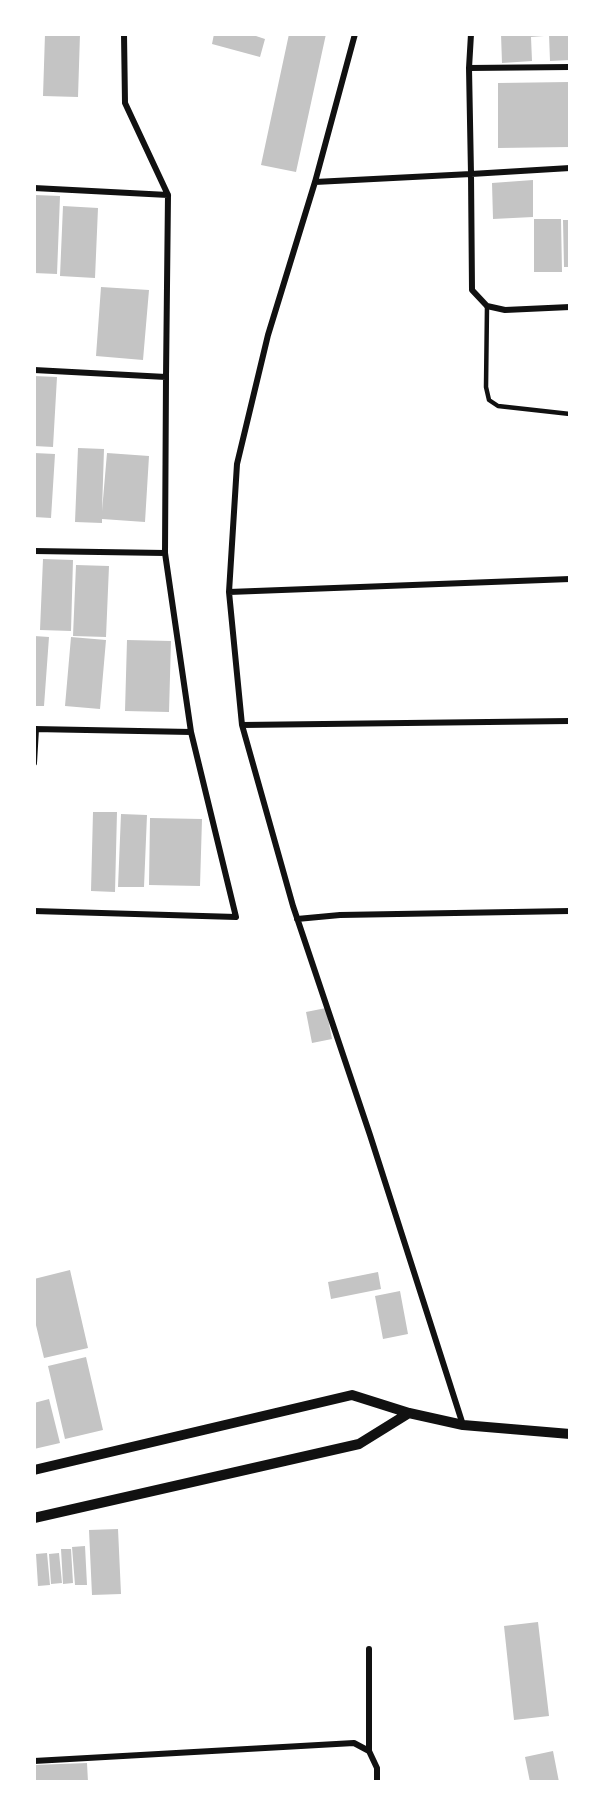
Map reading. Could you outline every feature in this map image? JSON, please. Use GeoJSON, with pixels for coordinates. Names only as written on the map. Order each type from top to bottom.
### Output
{"type":"FeatureCollection","features":[{"type":"Feature","properties":{"kind":"street"},"geometry":{"type":"LineString","coordinates":[[34,911],[236,917],[191,732],[165,553],[168,195],[125,103],[124,34]]}},
{"type":"Feature","properties":{"kind":"street"},"geometry":{"type":"LineString","coordinates":[[355,34],[315,182],[268,335],[237,464],[229,592],[242,726],[297,920],[370,1135],[462,1425]]}},
{"type":"Feature","properties":{"kind":"street"},"geometry":{"type":"LineString","coordinates":[[471,34],[469,68],[472,290],[486,306],[505,310],[570,307]]}},
{"type":"Feature","properties":{"kind":"street"},"geometry":{"type":"LineString","coordinates":[[469,68],[570,67]]}},
{"type":"Feature","properties":{"kind":"street"},"geometry":{"type":"LineString","coordinates":[[315,182],[570,168]]}},
{"type":"Feature","properties":{"kind":"street"},"geometry":{"type":"LineString","coordinates":[[34,188],[168,195]]}},
{"type":"Feature","properties":{"kind":"street"},"geometry":{"type":"LineString","coordinates":[[34,369],[166,377]]}},
{"type":"Feature","properties":{"kind":"street"},"geometry":{"type":"LineString","coordinates":[[34,551],[165,553]]}},
{"type":"Feature","properties":{"kind":"street"},"geometry":{"type":"LineString","coordinates":[[229,592],[570,579]]}},
{"type":"Feature","properties":{"kind":"street"},"geometry":{"type":"LineString","coordinates":[[242,726],[570,721]]}},
{"type":"Feature","properties":{"kind":"street"},"geometry":{"type":"LineString","coordinates":[[34,763],[35,729],[191,732]]}},
{"type":"Feature","properties":{"kind":"street"},"geometry":{"type":"LineString","coordinates":[[297,920],[340,915],[570,911]]}},
{"type":"Feature","properties":{"kind":"street"},"geometry":{"type":"LineString","coordinates":[[34,1470],[352,1395],[409,1413],[462,1425],[570,1434]]}},
{"type":"Feature","properties":{"kind":"street"},"geometry":{"type":"LineString","coordinates":[[34,1518],[359,1444],[409,1413]]}},
{"type":"Feature","properties":{"kind":"street"},"geometry":{"type":"LineString","coordinates":[[369,1649],[369,1751],[376,1768],[376,1782]]}},
{"type":"Feature","properties":{"kind":"street"},"geometry":{"type":"LineString","coordinates":[[34,1761],[354,1743],[369,1751]]}},
{"type":"Feature","properties":{"kind":"lane"},"geometry":{"type":"LineString","coordinates":[[486,306],[486,387],[489,400],[498,406],[570,414]]}},
{"type":"Feature","properties":{"kind":"building"},"geometry":{"type":"Polygon","coordinates":[[[45,34],[80,34],[78,97],[43,96],[45,34]]]}},
{"type":"Feature","properties":{"kind":"building"},"geometry":{"type":"Polygon","coordinates":[[[214,34],[250,34],[265,39],[260,57],[212,44],[214,34]]]}},
{"type":"Feature","properties":{"kind":"building"},"geometry":{"type":"Polygon","coordinates":[[[289,34],[326,34],[296,172],[261,165],[289,34]]]}},
{"type":"Feature","properties":{"kind":"building"},"geometry":{"type":"Polygon","coordinates":[[[501,34],[544,34],[544,36],[531,37],[532,61],[502,63],[501,34]]]}},
{"type":"Feature","properties":{"kind":"building"},"geometry":{"type":"Polygon","coordinates":[[[549,34],[570,34],[570,60],[550,61],[549,34]]]}},
{"type":"Feature","properties":{"kind":"building"},"geometry":{"type":"Polygon","coordinates":[[[569,82],[570,147],[498,148],[498,83],[569,82]]]}},
{"type":"Feature","properties":{"kind":"building"},"geometry":{"type":"Polygon","coordinates":[[[533,180],[533,217],[493,219],[492,183],[533,180]]]}},
{"type":"Feature","properties":{"kind":"building"},"geometry":{"type":"Polygon","coordinates":[[[35,195],[60,196],[57,274],[34,273],[35,195]]]}},
{"type":"Feature","properties":{"kind":"building"},"geometry":{"type":"Polygon","coordinates":[[[63,206],[98,208],[95,278],[60,276],[63,206]]]}},
{"type":"Feature","properties":{"kind":"building"},"geometry":{"type":"Polygon","coordinates":[[[534,219],[561,219],[562,272],[534,272],[534,219]]]}},
{"type":"Feature","properties":{"kind":"building"},"geometry":{"type":"Polygon","coordinates":[[[563,220],[570,220],[570,267],[564,267],[563,220]]]}},
{"type":"Feature","properties":{"kind":"building"},"geometry":{"type":"Polygon","coordinates":[[[101,287],[149,290],[143,360],[96,356],[101,287]]]}},
{"type":"Feature","properties":{"kind":"building"},"geometry":{"type":"Polygon","coordinates":[[[34,376],[57,377],[53,447],[34,446],[34,376]]]}},
{"type":"Feature","properties":{"kind":"building"},"geometry":{"type":"Polygon","coordinates":[[[78,448],[104,449],[102,511],[107,453],[149,456],[145,522],[102,519],[102,523],[75,522],[78,448]]]}},
{"type":"Feature","properties":{"kind":"building"},"geometry":{"type":"Polygon","coordinates":[[[34,453],[55,454],[51,518],[34,517],[34,453]]]}},
{"type":"Feature","properties":{"kind":"building"},"geometry":{"type":"Polygon","coordinates":[[[43,559],[73,560],[71,631],[40,630],[43,559]]]}},
{"type":"Feature","properties":{"kind":"building"},"geometry":{"type":"Polygon","coordinates":[[[76,565],[109,566],[106,637],[73,636],[76,565]]]}},
{"type":"Feature","properties":{"kind":"building"},"geometry":{"type":"Polygon","coordinates":[[[34,636],[49,637],[44,706],[34,706],[34,636]]]}},
{"type":"Feature","properties":{"kind":"building"},"geometry":{"type":"Polygon","coordinates":[[[71,637],[106,640],[100,709],[65,706],[71,637]]]}},
{"type":"Feature","properties":{"kind":"building"},"geometry":{"type":"Polygon","coordinates":[[[127,640],[171,641],[169,712],[125,711],[127,640]]]}},
{"type":"Feature","properties":{"kind":"building"},"geometry":{"type":"Polygon","coordinates":[[[93,812],[117,812],[115,892],[91,891],[93,812]]]}},
{"type":"Feature","properties":{"kind":"building"},"geometry":{"type":"Polygon","coordinates":[[[121,814],[147,815],[144,887],[118,887],[121,814]]]}},
{"type":"Feature","properties":{"kind":"building"},"geometry":{"type":"Polygon","coordinates":[[[150,818],[202,819],[200,886],[149,885],[150,818]]]}},
{"type":"Feature","properties":{"kind":"building"},"geometry":{"type":"Polygon","coordinates":[[[326,1008],[332,1039],[312,1043],[306,1012],[326,1008]]]}},
{"type":"Feature","properties":{"kind":"building"},"geometry":{"type":"Polygon","coordinates":[[[70,1270],[88,1348],[44,1358],[34,1317],[34,1279],[70,1270]]]}},
{"type":"Feature","properties":{"kind":"building"},"geometry":{"type":"Polygon","coordinates":[[[378,1272],[381,1289],[331,1299],[328,1282],[378,1272]]]}},
{"type":"Feature","properties":{"kind":"building"},"geometry":{"type":"Polygon","coordinates":[[[400,1291],[408,1334],[383,1339],[375,1296],[400,1291]]]}},
{"type":"Feature","properties":{"kind":"building"},"geometry":{"type":"Polygon","coordinates":[[[86,1357],[103,1430],[65,1439],[48,1366],[86,1357]]]}},
{"type":"Feature","properties":{"kind":"building"},"geometry":{"type":"Polygon","coordinates":[[[49,1399],[60,1443],[34,1449],[34,1403],[49,1399]]]}},
{"type":"Feature","properties":{"kind":"building"},"geometry":{"type":"Polygon","coordinates":[[[118,1529],[121,1594],[92,1595],[89,1530],[118,1529]]]}},
{"type":"Feature","properties":{"kind":"building"},"geometry":{"type":"Polygon","coordinates":[[[85,1546],[87,1585],[75,1585],[72,1547],[85,1546]]]}},
{"type":"Feature","properties":{"kind":"building"},"geometry":{"type":"Polygon","coordinates":[[[61,1549],[71,1549],[73,1583],[63,1584],[61,1549]]]}},
{"type":"Feature","properties":{"kind":"building"},"geometry":{"type":"Polygon","coordinates":[[[47,1553],[50,1585],[38,1586],[36,1554],[47,1553]]]}},
{"type":"Feature","properties":{"kind":"building"},"geometry":{"type":"Polygon","coordinates":[[[59,1553],[62,1583],[51,1584],[49,1554],[59,1553]]]}},
{"type":"Feature","properties":{"kind":"building"},"geometry":{"type":"Polygon","coordinates":[[[538,1622],[549,1716],[514,1720],[504,1626],[538,1622]]]}},
{"type":"Feature","properties":{"kind":"building"},"geometry":{"type":"Polygon","coordinates":[[[553,1751],[559,1782],[530,1782],[525,1757],[553,1751]]]}},
{"type":"Feature","properties":{"kind":"building"},"geometry":{"type":"Polygon","coordinates":[[[87,1763],[88,1782],[34,1782],[34,1765],[87,1763]]]}}]}
